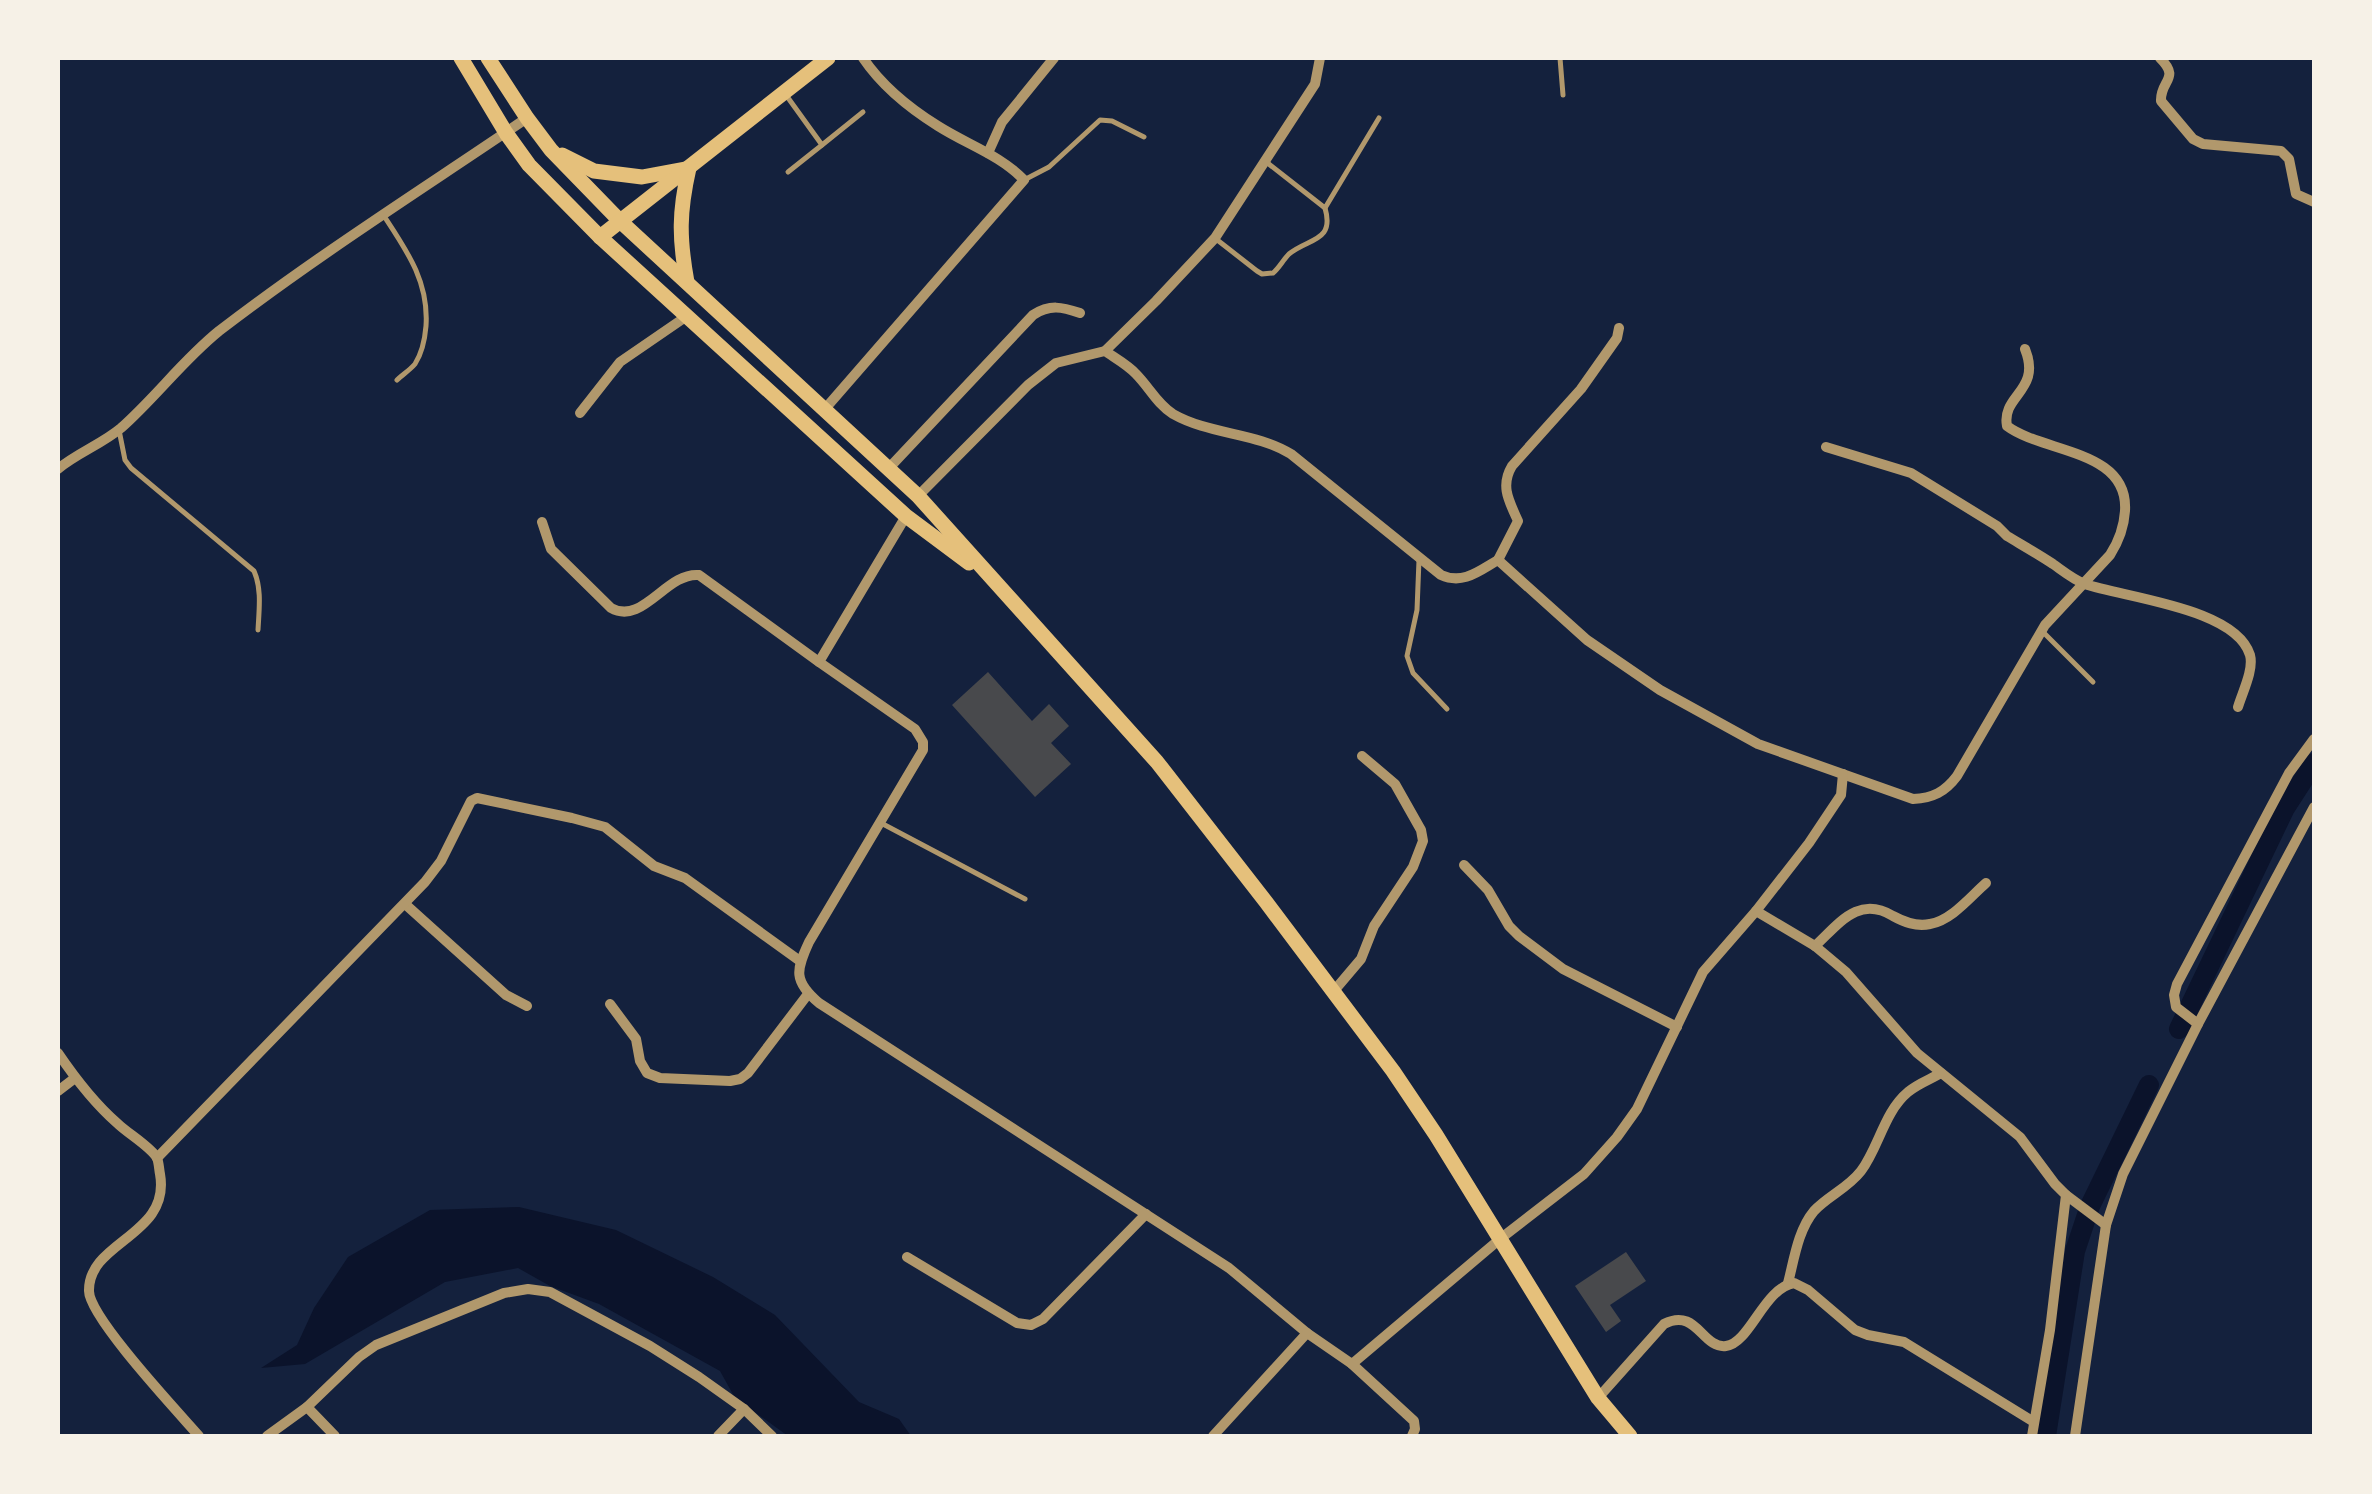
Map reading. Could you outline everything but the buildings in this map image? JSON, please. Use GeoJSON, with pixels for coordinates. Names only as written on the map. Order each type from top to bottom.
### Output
{"type":"FeatureCollection","features":[{"type":"Feature","properties":{"kind":"main road"},"geometry":{"type":"LineString","coordinates":[[461,58],[529,165],[600,237],[906,516],[1001,586]]}},
{"type":"Feature","properties":{"kind":"main road"},"geometry":{"type":"LineString","coordinates":[[488,58],[551,150],[620,221],[918,496],[1157,762],[1393,1071],[1598,1398],[1630,1436]]}},
{"type":"Feature","properties":{"kind":"main road"},"geometry":{"type":"LineString","coordinates":[[600,237],[828,58]]}},
{"type":"Feature","properties":{"kind":"main road"},"geometry":{"type":"LineString","coordinates":[[551,150],[594,170],[610,173],[642,177],[688,168]]}},
{"type":"Feature","properties":{"kind":"main road"},"geometry":{"type":"LineString","coordinates":[[687,283],[680,244],[680,206],[688,168]]}},
{"type":"Feature","properties":{"kind":"street"},"geometry":{"type":"LineString","coordinates":[[824,410],[1024,180],[1003,160],[937,126],[877,78],[863,58]]}},
{"type":"Feature","properties":{"kind":"street"},"geometry":{"type":"LineString","coordinates":[[988,152],[1002,122],[1054,58]]}},
{"type":"Feature","properties":{"kind":"street"},"geometry":{"type":"LineString","coordinates":[[918,496],[1028,385],[1056,362],[1104,351],[1215,238],[1315,84],[1320,58]]}},
{"type":"Feature","properties":{"kind":"street"},"geometry":{"type":"LineString","coordinates":[[2160,58],[2170,74],[2161,102],[2193,140],[2281,151],[2289,159],[2296,194],[2314,202]]}},
{"type":"Feature","properties":{"kind":"street"},"geometry":{"type":"LineString","coordinates":[[58,469],[120,430],[217,332],[527,118]]}},
{"type":"Feature","properties":{"kind":"street"},"geometry":{"type":"LineString","coordinates":[[889,468],[1033,314],[1044,308],[1060,307],[1080,313]]}},
{"type":"Feature","properties":{"kind":"street"},"geometry":{"type":"LineString","coordinates":[[580,412],[620,362],[687,316]]}},
{"type":"Feature","properties":{"kind":"street"},"geometry":{"type":"LineString","coordinates":[[1104,351],[1134,372],[1173,414],[1203,427],[1264,440],[1291,454],[1441,575],[1456,580],[1498,560],[1518,521],[1506,493],[1507,474],[1581,389],[1617,338],[1619,328]]}},
{"type":"Feature","properties":{"kind":"street"},"geometry":{"type":"LineString","coordinates":[[1498,560],[1587,640],[1660,690],[1758,744],[1913,799],[1938,794],[1949,786],[1967,760],[2041,630],[2110,555],[2125,518],[2122,486],[2111,472],[2096,462],[2031,440],[2007,426],[2009,406],[2029,375],[2025,349]]}},
{"type":"Feature","properties":{"kind":"street"},"geometry":{"type":"LineString","coordinates":[[1826,447],[1911,473],[2082,583],[2210,618],[2235,634],[2250,656],[2238,707]]}},
{"type":"Feature","properties":{"kind":"street"},"geometry":{"type":"LineString","coordinates":[[819,662],[906,516]]}},
{"type":"Feature","properties":{"kind":"street"},"geometry":{"type":"LineString","coordinates":[[542,522],[551,550],[610,608],[632,612],[684,576],[698,575],[915,729],[923,742],[920,757],[800,961],[798,977],[808,994],[1229,1268],[1307,1333],[1352,1364],[1414,1421],[1412,1436]]}},
{"type":"Feature","properties":{"kind":"street"},"geometry":{"type":"LineString","coordinates":[[2198,1024],[2180,1011],[2174,1001],[2177,984],[2289,772],[2314,739]]}},
{"type":"Feature","properties":{"kind":"street"},"geometry":{"type":"LineString","coordinates":[[1333,992],[1361,959],[1374,926],[1413,867],[1423,841],[1422,830],[1395,784],[1362,756]]}},
{"type":"Feature","properties":{"kind":"street"},"geometry":{"type":"LineString","coordinates":[[1352,1364],[1584,1174],[1617,1137],[1638,1109],[1703,972],[1809,844],[1841,795],[1844,774]]}},
{"type":"Feature","properties":{"kind":"street"},"geometry":{"type":"LineString","coordinates":[[157,1158],[405,904],[441,860],[471,801],[477,798],[605,827],[654,866],[682,877],[800,961]]}},
{"type":"Feature","properties":{"kind":"street"},"geometry":{"type":"LineString","coordinates":[[2076,1436],[2101,1222],[2198,1024],[2314,807]]}},
{"type":"Feature","properties":{"kind":"street"},"geometry":{"type":"LineString","coordinates":[[1464,865],[1488,890],[1519,936],[1560,967],[1676,1027]]}},
{"type":"Feature","properties":{"kind":"street"},"geometry":{"type":"LineString","coordinates":[[1815,946],[1850,915],[1863,909],[1877,907],[1918,925],[1942,920],[1986,883]]}},
{"type":"Feature","properties":{"kind":"street"},"geometry":{"type":"LineString","coordinates":[[405,904],[506,995],[527,1006]]}},
{"type":"Feature","properties":{"kind":"street"},"geometry":{"type":"LineString","coordinates":[[1756,911],[1815,946],[1846,972],[1917,1054],[2020,1138],[2066,1195],[2101,1222]]}},
{"type":"Feature","properties":{"kind":"street"},"geometry":{"type":"LineString","coordinates":[[610,1004],[636,1039],[647,1073],[660,1078],[730,1081],[748,1072],[808,994]]}},
{"type":"Feature","properties":{"kind":"street"},"geometry":{"type":"LineString","coordinates":[[58,1053],[114,1121],[157,1158],[162,1184],[158,1208],[94,1268],[88,1292],[108,1328],[199,1436]]}},
{"type":"Feature","properties":{"kind":"street"},"geometry":{"type":"LineString","coordinates":[[1788,1283],[1798,1243],[1815,1210],[1862,1170],[1890,1113],[1908,1092],[1941,1073]]}},
{"type":"Feature","properties":{"kind":"street"},"geometry":{"type":"LineString","coordinates":[[58,1092],[75,1078]]}},
{"type":"Feature","properties":{"kind":"street"},"geometry":{"type":"LineString","coordinates":[[2032,1436],[2050,1330],[2066,1195]]}},
{"type":"Feature","properties":{"kind":"street"},"geometry":{"type":"LineString","coordinates":[[907,1257],[1017,1323],[1031,1325],[1044,1319],[1146,1214]]}},
{"type":"Feature","properties":{"kind":"street"},"geometry":{"type":"LineString","coordinates":[[1598,1398],[1664,1324],[1684,1320],[1717,1345],[1729,1346],[1779,1288],[1788,1283],[1808,1290],[1855,1330],[1908,1344],[2034,1422]]}},
{"type":"Feature","properties":{"kind":"street"},"geometry":{"type":"LineString","coordinates":[[267,1436],[307,1407],[376,1345],[504,1293],[528,1289],[550,1292],[650,1346],[744,1409],[772,1436]]}},
{"type":"Feature","properties":{"kind":"street"},"geometry":{"type":"LineString","coordinates":[[1213,1436],[1307,1333]]}},
{"type":"Feature","properties":{"kind":"street"},"geometry":{"type":"LineString","coordinates":[[307,1407],[334,1436]]}},
{"type":"Feature","properties":{"kind":"street"},"geometry":{"type":"LineString","coordinates":[[718,1436],[744,1409]]}},
{"type":"Feature","properties":{"kind":"lane"},"geometry":{"type":"LineString","coordinates":[[1560,58],[1563,95]]}},
{"type":"Feature","properties":{"kind":"lane"},"geometry":{"type":"LineString","coordinates":[[784,92],[822,145]]}},
{"type":"Feature","properties":{"kind":"lane"},"geometry":{"type":"LineString","coordinates":[[788,172],[862,112]]}},
{"type":"Feature","properties":{"kind":"lane"},"geometry":{"type":"LineString","coordinates":[[1325,208],[1379,118]]}},
{"type":"Feature","properties":{"kind":"lane"},"geometry":{"type":"LineString","coordinates":[[1024,180],[1049,168],[1100,120],[1112,121],[1144,136]]}},
{"type":"Feature","properties":{"kind":"lane"},"geometry":{"type":"LineString","coordinates":[[1215,238],[1257,271],[1268,275],[1292,252],[1324,231],[1328,222],[1325,208],[1265,161]]}},
{"type":"Feature","properties":{"kind":"lane"},"geometry":{"type":"LineString","coordinates":[[383,214],[423,283],[427,314],[425,339],[414,364],[397,380]]}},
{"type":"Feature","properties":{"kind":"lane"},"geometry":{"type":"LineString","coordinates":[[120,430],[124,460],[130,468],[254,570],[260,598],[258,630]]}},
{"type":"Feature","properties":{"kind":"lane"},"geometry":{"type":"LineString","coordinates":[[1420,556],[1417,610],[1407,656],[1413,673],[1447,709]]}},
{"type":"Feature","properties":{"kind":"lane"},"geometry":{"type":"LineString","coordinates":[[2041,630],[2093,682]]}},
{"type":"Feature","properties":{"kind":"lane"},"geometry":{"type":"LineString","coordinates":[[880,823],[1025,899]]}},
{"type":"Feature","properties":{"kind":"water"},"geometry":{"type":"Polygon","coordinates":[[[519,1207],[616,1230],[713,1277],[775,1315],[859,1402],[899,1419],[911,1436],[788,1436],[735,1398],[720,1371],[599,1304],[550,1286],[518,1268],[445,1282],[305,1364],[261,1368],[297,1345],[314,1308],[348,1257],[430,1210],[519,1207]]]}},
{"type":"Feature","properties":{"kind":"waterway"},"geometry":{"type":"LineString","coordinates":[[2179,1029],[2285,808],[2314,763]]}},
{"type":"Feature","properties":{"kind":"waterway"},"geometry":{"type":"LineString","coordinates":[[2046,1436],[2075,1251],[2090,1206],[2149,1085]]}}]}
